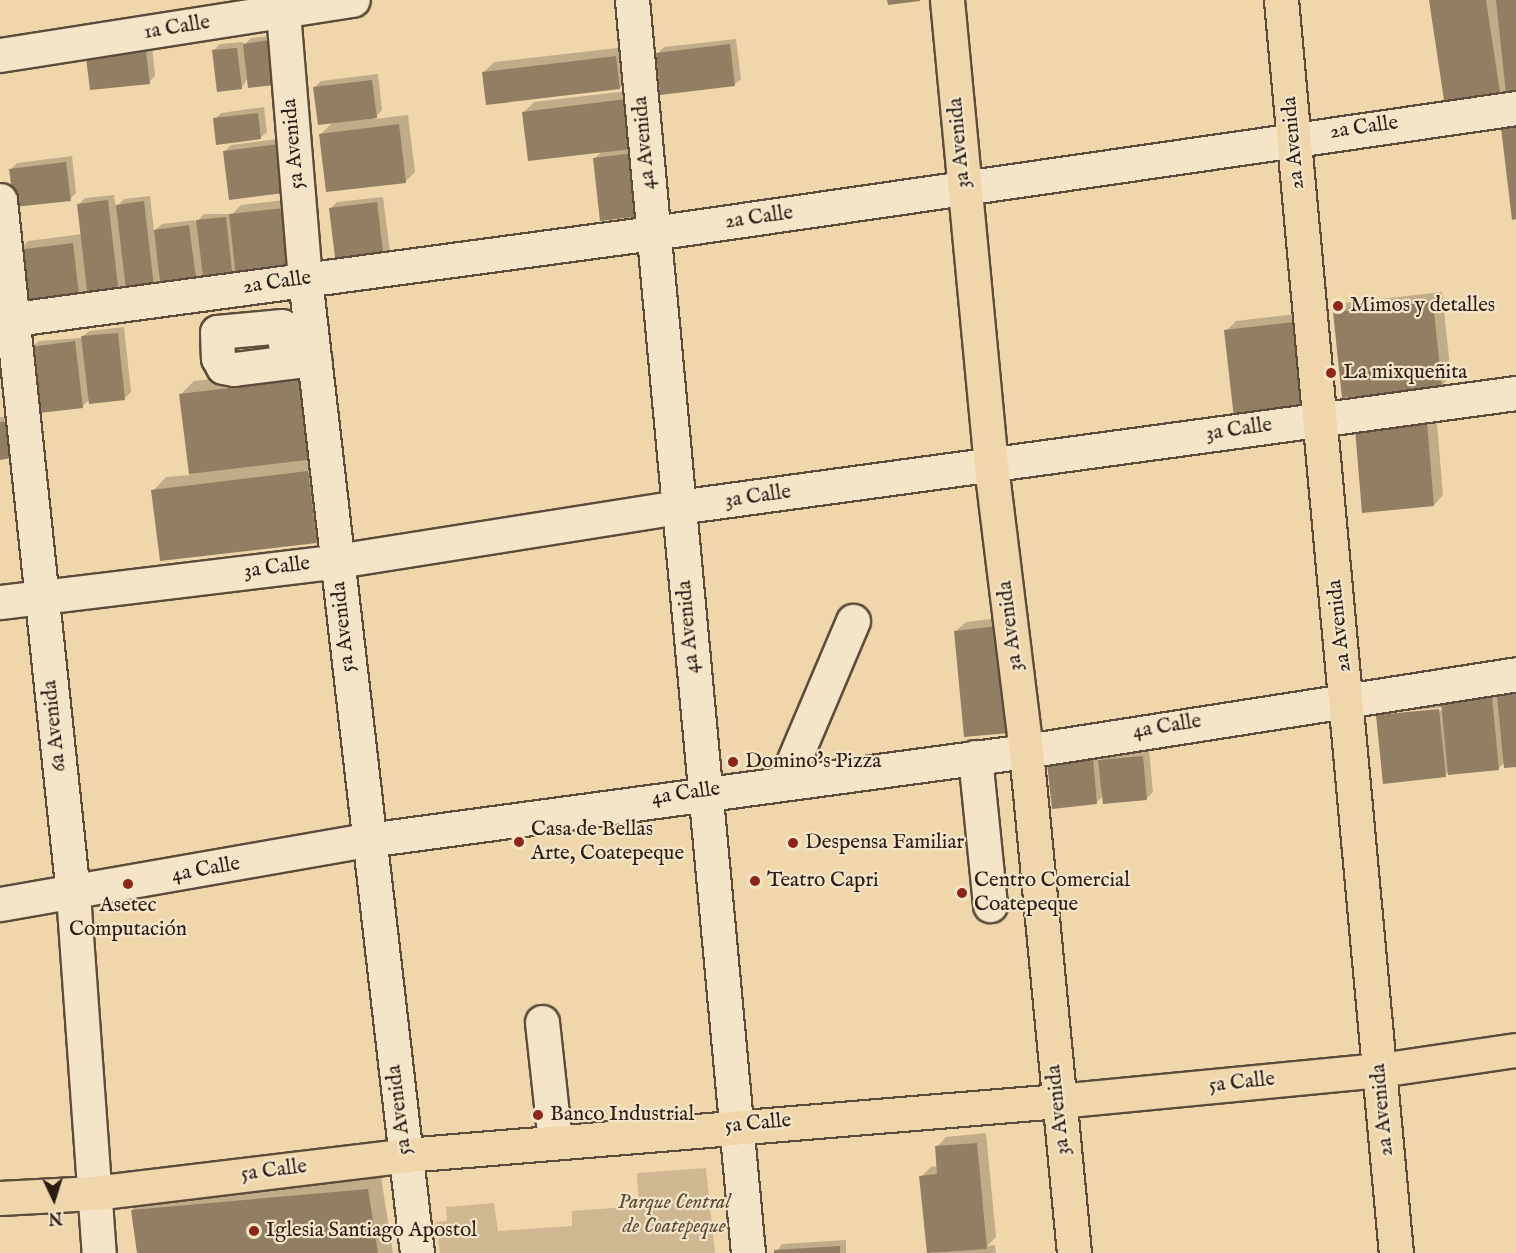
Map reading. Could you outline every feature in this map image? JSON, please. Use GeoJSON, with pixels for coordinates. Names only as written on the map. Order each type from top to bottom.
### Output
{"type":"FeatureCollection","features":[{"type":"Feature","properties":{"kind":"main road","name":"3a Avenida"},"geometry":{"type":"LineString","coordinates":[[947,0],[991,466],[1026,751],[1074,1253]]}},
{"type":"Feature","properties":{"kind":"main road","name":"2a Avenida"},"geometry":{"type":"LineString","coordinates":[[1281,0],[1347,698],[1396,1253]]}},
{"type":"Feature","properties":{"kind":"main road","name":"5a Calle"},"geometry":{"type":"LineString","coordinates":[[0,1198],[94,1193],[406,1155],[734,1126],[1058,1101],[1380,1070],[1516,1050]]}},
{"type":"Feature","properties":{"kind":"street","name":"1a Calle"},"geometry":{"type":"LineString","coordinates":[[0,55],[283,5],[354,0]]}},
{"type":"Feature","properties":{"kind":"street","name":"4a Avenida"},"geometry":{"type":"LineString","coordinates":[[632,0],[734,1126],[748,1253]]}},
{"type":"Feature","properties":{"kind":"street","name":"5a Avenida"},"geometry":{"type":"LineString","coordinates":[[283,5],[305,279],[301,360],[337,561],[417,1253]]}},
{"type":"Feature","properties":{"kind":"street","name":"2a Calle"},"geometry":{"type":"LineString","coordinates":[[6,320],[653,233],[1294,138],[1516,108]]}},
{"type":"Feature","properties":{"kind":"street","name":"6a Avenida"},"geometry":{"type":"LineString","coordinates":[[0,200],[6,320],[41,596],[73,894],[99,1253]]}},
{"type":"Feature","properties":{"kind":"street","name":"3a Calle"},"geometry":{"type":"LineString","coordinates":[[0,602],[337,561],[678,507],[1516,393]]}},
{"type":"Feature","properties":{"kind":"street"},"geometry":{"type":"LineString","coordinates":[[785,782],[853,621]]}},
{"type":"Feature","properties":{"kind":"street","name":"4a Calle"},"geometry":{"type":"LineString","coordinates":[[0,904],[73,894],[368,840],[704,791],[1026,751],[1347,698],[1516,674]]}},
{"type":"Feature","properties":{"kind":"street"},"geometry":{"type":"LineString","coordinates":[[975,757],[990,905]]}},
{"type":"Feature","properties":{"kind":"street"},"geometry":{"type":"LineString","coordinates":[[542,1022],[555,1142]]}},
{"type":"Feature","properties":{"kind":"green space","name":"Parque Central de Coatepeque"},"geometry":{"type":"Polygon","coordinates":[[[706,1168],[715,1253],[440,1253],[436,1222],[447,1221],[446,1207],[494,1203],[498,1231],[572,1226],[572,1211],[639,1206],[637,1173],[706,1168]]]}},
{"type":"Feature","properties":{"kind":"building"},"geometry":{"type":"Polygon","coordinates":[[[887,0],[920,0],[920,1],[888,5],[887,0]]]}},
{"type":"Feature","properties":{"kind":"building"},"geometry":{"type":"Polygon","coordinates":[[[1429,0],[1486,0],[1501,99],[1445,107],[1429,0]]]}},
{"type":"Feature","properties":{"kind":"building"},"geometry":{"type":"Polygon","coordinates":[[[1496,0],[1516,0],[1516,92],[1506,93],[1496,0]]]}},
{"type":"Feature","properties":{"kind":"building"},"geometry":{"type":"Polygon","coordinates":[[[270,40],[275,85],[248,88],[243,44],[270,40]]]}},
{"type":"Feature","properties":{"kind":"building"},"geometry":{"type":"Polygon","coordinates":[[[730,44],[735,86],[660,95],[656,53],[730,44]]]}},
{"type":"Feature","properties":{"kind":"building"},"geometry":{"type":"Polygon","coordinates":[[[237,48],[242,89],[217,92],[212,50],[237,48]]]}},
{"type":"Feature","properties":{"kind":"building"},"geometry":{"type":"Polygon","coordinates":[[[146,51],[150,84],[90,90],[86,58],[146,51]]]}},
{"type":"Feature","properties":{"kind":"building"},"geometry":{"type":"Polygon","coordinates":[[[616,56],[620,89],[486,105],[482,72],[616,56]]]}},
{"type":"Feature","properties":{"kind":"building"},"geometry":{"type":"Polygon","coordinates":[[[372,80],[377,118],[318,125],[313,87],[372,80]]]}},
{"type":"Feature","properties":{"kind":"building"},"geometry":{"type":"Polygon","coordinates":[[[626,99],[632,149],[528,161],[522,112],[626,99]]]}},
{"type":"Feature","properties":{"kind":"building"},"geometry":{"type":"Polygon","coordinates":[[[258,113],[261,139],[216,145],[213,118],[258,113]]]}},
{"type":"Feature","properties":{"kind":"building"},"geometry":{"type":"Polygon","coordinates":[[[399,124],[406,183],[326,192],[319,134],[399,124]]]}},
{"type":"Feature","properties":{"kind":"building"},"geometry":{"type":"Polygon","coordinates":[[[1516,127],[1516,219],[1512,220],[1501,128],[1516,127]]]}},
{"type":"Feature","properties":{"kind":"building"},"geometry":{"type":"Polygon","coordinates":[[[279,144],[284,193],[229,200],[223,151],[279,144]]]}},
{"type":"Feature","properties":{"kind":"building"},"geometry":{"type":"Polygon","coordinates":[[[634,153],[642,216],[600,221],[593,158],[634,153]]]}},
{"type":"Feature","properties":{"kind":"building"},"geometry":{"type":"Polygon","coordinates":[[[66,162],[71,201],[14,207],[9,169],[66,162]]]}},
{"type":"Feature","properties":{"kind":"building"},"geometry":{"type":"Polygon","coordinates":[[[108,200],[119,295],[88,299],[77,204],[108,200]]]}},
{"type":"Feature","properties":{"kind":"building"},"geometry":{"type":"Polygon","coordinates":[[[144,201],[154,287],[126,290],[116,205],[144,201]]]}},
{"type":"Feature","properties":{"kind":"building"},"geometry":{"type":"Polygon","coordinates":[[[377,202],[384,260],[336,266],[329,208],[377,202]]]}},
{"type":"Feature","properties":{"kind":"building"},"geometry":{"type":"Polygon","coordinates":[[[284,208],[292,270],[236,277],[229,214],[284,208]]]}},
{"type":"Feature","properties":{"kind":"building"},"geometry":{"type":"Polygon","coordinates":[[[226,217],[233,280],[204,284],[196,220],[226,217]]]}},
{"type":"Feature","properties":{"kind":"building"},"geometry":{"type":"Polygon","coordinates":[[[189,225],[197,286],[161,290],[154,230],[189,225]]]}},
{"type":"Feature","properties":{"kind":"building"},"geometry":{"type":"Polygon","coordinates":[[[73,243],[80,304],[24,311],[17,250],[73,243]]]}},
{"type":"Feature","properties":{"kind":"building"},"geometry":{"type":"Polygon","coordinates":[[[1433,302],[1442,387],[1342,398],[1333,312],[1433,302]]]}},
{"type":"Feature","properties":{"kind":"building"},"geometry":{"type":"Polygon","coordinates":[[[1304,321],[1314,410],[1234,418],[1224,330],[1304,321]]]}},
{"type":"Feature","properties":{"kind":"building"},"geometry":{"type":"Polygon","coordinates":[[[118,333],[125,400],[89,404],[81,336],[118,333]]]}},
{"type":"Feature","properties":{"kind":"building"},"geometry":{"type":"Polygon","coordinates":[[[75,341],[83,408],[39,413],[31,347],[75,341]]]}},
{"type":"Feature","properties":{"kind":"building"},"geometry":{"type":"Polygon","coordinates":[[[305,379],[315,459],[189,474],[179,394],[305,379]]]}},
{"type":"Feature","properties":{"kind":"building"},"geometry":{"type":"Polygon","coordinates":[[[0,422],[7,422],[11,458],[0,460],[0,422]]]}},
{"type":"Feature","properties":{"kind":"building"},"geometry":{"type":"Polygon","coordinates":[[[1427,422],[1434,506],[1362,513],[1355,429],[1427,422]]]}},
{"type":"Feature","properties":{"kind":"building"},"geometry":{"type":"Polygon","coordinates":[[[308,471],[317,543],[160,561],[151,490],[308,471]]]}},
{"type":"Feature","properties":{"kind":"building"},"geometry":{"type":"Polygon","coordinates":[[[999,626],[1009,733],[964,737],[954,631],[999,626]]]}},
{"type":"Feature","properties":{"kind":"building"},"geometry":{"type":"Polygon","coordinates":[[[1516,694],[1516,767],[1504,768],[1497,696],[1516,694]]]}},
{"type":"Feature","properties":{"kind":"building"},"geometry":{"type":"Polygon","coordinates":[[[1492,697],[1499,770],[1448,775],[1441,702],[1492,697]]]}},
{"type":"Feature","properties":{"kind":"building"},"geometry":{"type":"Polygon","coordinates":[[[1439,709],[1446,777],[1383,784],[1376,715],[1439,709]]]}},
{"type":"Feature","properties":{"kind":"building"},"geometry":{"type":"Polygon","coordinates":[[[1143,756],[1147,800],[1103,804],[1098,760],[1143,756]]]}},
{"type":"Feature","properties":{"kind":"building"},"geometry":{"type":"Polygon","coordinates":[[[1093,758],[1097,804],[1052,809],[1047,763],[1093,758]]]}},
{"type":"Feature","properties":{"kind":"building"},"geometry":{"type":"Polygon","coordinates":[[[977,1143],[987,1249],[927,1253],[919,1176],[937,1174],[935,1146],[977,1143]]]}},
{"type":"Feature","properties":{"kind":"building","name":"Iglesia Santiago Apostol"},"geometry":{"type":"Polygon","coordinates":[[[368,1189],[378,1253],[137,1253],[131,1210],[368,1189]]]}},
{"type":"Feature","properties":{"kind":"building"},"geometry":{"type":"Polygon","coordinates":[[[840,1246],[840,1253],[774,1253],[774,1250],[840,1246]]]}},
{"type":"Feature","properties":{"kind":"place","name":"Mimos y detalles"},"geometry":{"type":"Point","coordinates":[1338,306]}},
{"type":"Feature","properties":{"kind":"place","name":"La mixqueñita"},"geometry":{"type":"Point","coordinates":[1331,373]}},
{"type":"Feature","properties":{"kind":"place","name":"Domino's Pizza"},"geometry":{"type":"Point","coordinates":[733,762]}},
{"type":"Feature","properties":{"kind":"place","name":"Casa de Bellas Arte, Coatepeque"},"geometry":{"type":"Point","coordinates":[519,842]}},
{"type":"Feature","properties":{"kind":"place","name":"Despensa Familiar"},"geometry":{"type":"Point","coordinates":[793,843]}},
{"type":"Feature","properties":{"kind":"place","name":"Teatro Capri"},"geometry":{"type":"Point","coordinates":[755,881]}},
{"type":"Feature","properties":{"kind":"place","name":"Asetec Computación"},"geometry":{"type":"Point","coordinates":[128,884]}},
{"type":"Feature","properties":{"kind":"place","name":"Centro Comercial Coatepeque"},"geometry":{"type":"Point","coordinates":[962,893]}},
{"type":"Feature","properties":{"kind":"place","name":"Banco Industrial"},"geometry":{"type":"Point","coordinates":[538,1115]}},
{"type":"Feature","properties":{"kind":"place","name":"Iglesia Santiago Apostol"},"geometry":{"type":"Point","coordinates":[254,1231]}}]}
